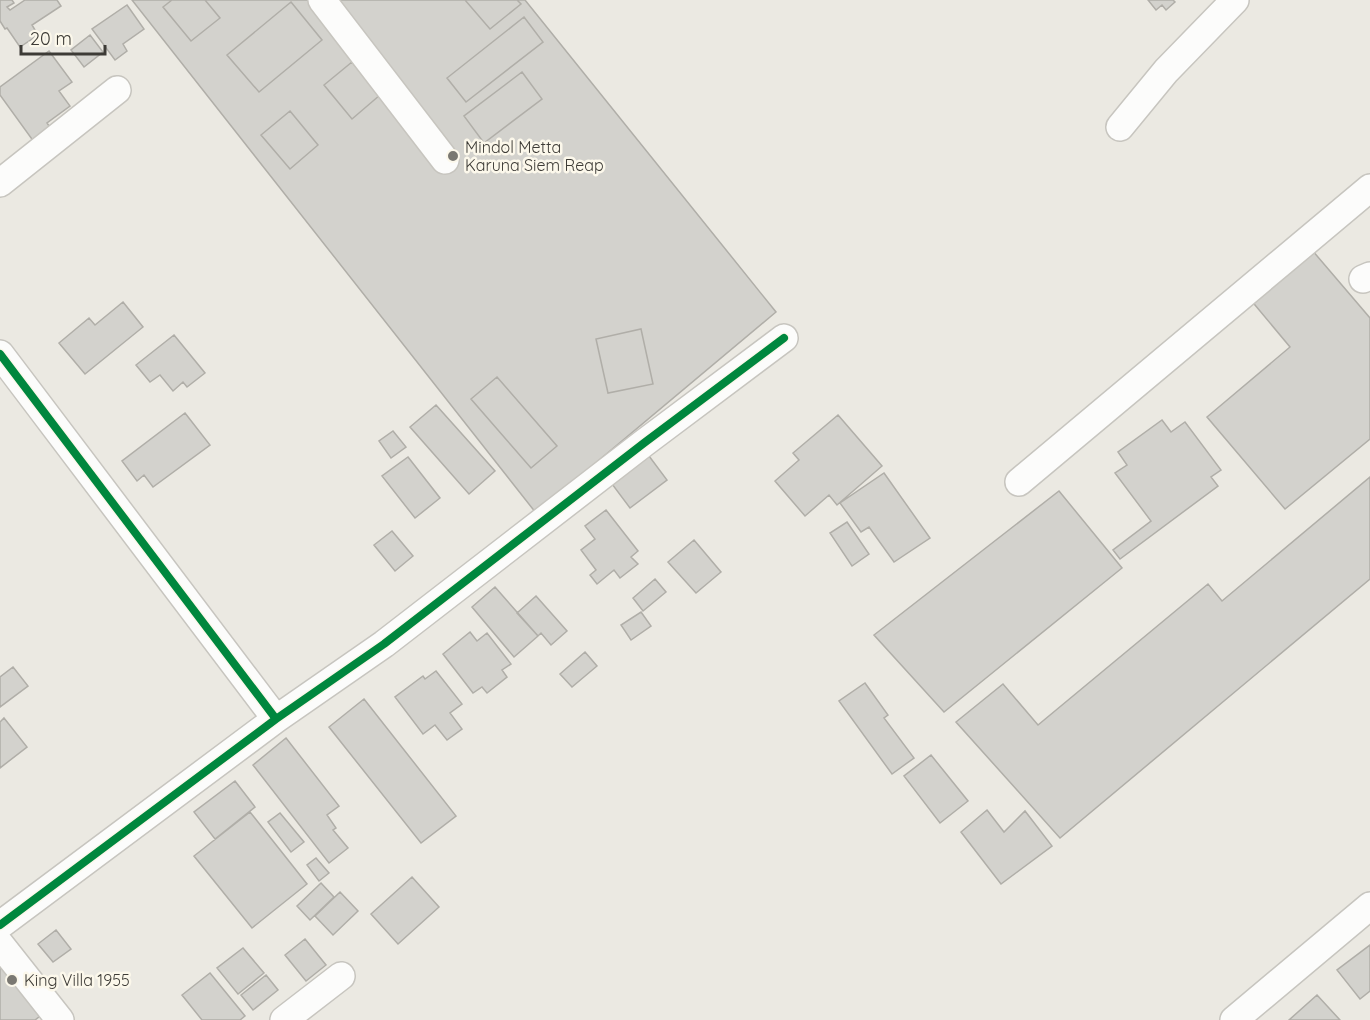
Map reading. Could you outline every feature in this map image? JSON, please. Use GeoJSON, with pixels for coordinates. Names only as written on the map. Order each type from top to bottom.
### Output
{"type":"FeatureCollection","features":[{"type":"Feature","properties":{"kind":"street"},"geometry":{"type":"LineString","coordinates":[[322,0],[446,160]]}},
{"type":"Feature","properties":{"kind":"street"},"geometry":{"type":"LineString","coordinates":[[1120,127],[1166,71],[1234,0]]}},
{"type":"Feature","properties":{"kind":"street"},"geometry":{"type":"LineString","coordinates":[[0,183],[117,90]]}},
{"type":"Feature","properties":{"kind":"street"},"geometry":{"type":"LineString","coordinates":[[1019,482],[1370,188]]}},
{"type":"Feature","properties":{"kind":"street"},"geometry":{"type":"LineString","coordinates":[[0,925],[276,719],[384,644],[784,338]]}},
{"type":"Feature","properties":{"kind":"street"},"geometry":{"type":"LineString","coordinates":[[0,354],[276,719]]}},
{"type":"Feature","properties":{"kind":"street"},"geometry":{"type":"LineString","coordinates":[[1234,1020],[1370,906]]}},
{"type":"Feature","properties":{"kind":"street"},"geometry":{"type":"LineString","coordinates":[[0,944],[60,1020]]}},
{"type":"Feature","properties":{"kind":"street"},"geometry":{"type":"LineString","coordinates":[[284,1020],[341,976]]}},
{"type":"Feature","properties":{"kind":"building"},"geometry":{"type":"Polygon","coordinates":[[[0,0],[12,0],[14,3],[7,7],[10,10],[25,0],[57,0],[61,6],[32,25],[38,35],[20,47],[0,21],[0,0]]]}},
{"type":"Feature","properties":{"kind":"building","name":"Mindol Metta Karuna Siem Reap"},"geometry":{"type":"Polygon","coordinates":[[[132,0],[525,0],[776,312],[536,513],[132,0]]]}},
{"type":"Feature","properties":{"kind":"building"},"geometry":{"type":"Polygon","coordinates":[[[172,0],[205,0],[220,18],[191,41],[163,7],[172,0]]]}},
{"type":"Feature","properties":{"kind":"building"},"geometry":{"type":"Polygon","coordinates":[[[465,0],[517,0],[521,4],[490,29],[465,0]]]}},
{"type":"Feature","properties":{"kind":"building"},"geometry":{"type":"Polygon","coordinates":[[[1148,0],[1173,0],[1175,2],[1166,10],[1162,5],[1156,10],[1148,0]]]}},
{"type":"Feature","properties":{"kind":"building"},"geometry":{"type":"Polygon","coordinates":[[[291,2],[322,40],[259,92],[227,55],[291,2]]]}},
{"type":"Feature","properties":{"kind":"building"},"geometry":{"type":"Polygon","coordinates":[[[127,5],[144,29],[123,44],[127,51],[115,60],[92,29],[127,5]]]}},
{"type":"Feature","properties":{"kind":"building"},"geometry":{"type":"Polygon","coordinates":[[[524,17],[543,42],[466,102],[447,78],[524,17]]]}},
{"type":"Feature","properties":{"kind":"building"},"geometry":{"type":"Polygon","coordinates":[[[90,35],[103,52],[84,67],[71,50],[90,35]]]}},
{"type":"Feature","properties":{"kind":"building"},"geometry":{"type":"Polygon","coordinates":[[[49,51],[72,82],[59,91],[70,106],[47,123],[51,129],[34,142],[0,95],[0,87],[49,51]]]}},
{"type":"Feature","properties":{"kind":"building"},"geometry":{"type":"Polygon","coordinates":[[[352,62],[380,95],[352,119],[324,85],[352,62]]]}},
{"type":"Feature","properties":{"kind":"building"},"geometry":{"type":"Polygon","coordinates":[[[522,72],[542,99],[484,143],[464,116],[522,72]]]}},
{"type":"Feature","properties":{"kind":"building"},"geometry":{"type":"Polygon","coordinates":[[[290,111],[318,145],[290,169],[261,135],[290,111]]]}},
{"type":"Feature","properties":{"kind":"building"},"geometry":{"type":"Polygon","coordinates":[[[1306,243],[1370,318],[1370,439],[1285,509],[1207,417],[1290,347],[1245,293],[1306,243]]]}},
{"type":"Feature","properties":{"kind":"building"},"geometry":{"type":"Polygon","coordinates":[[[123,302],[143,327],[85,374],[59,343],[89,318],[95,325],[123,302]]]}},
{"type":"Feature","properties":{"kind":"building"},"geometry":{"type":"Polygon","coordinates":[[[641,329],[653,384],[608,393],[596,339],[641,329]]]}},
{"type":"Feature","properties":{"kind":"building"},"geometry":{"type":"Polygon","coordinates":[[[174,335],[205,373],[187,387],[183,382],[173,391],[160,375],[150,382],[136,365],[174,335]]]}},
{"type":"Feature","properties":{"kind":"building"},"geometry":{"type":"Polygon","coordinates":[[[497,377],[557,446],[531,468],[471,399],[497,377]]]}},
{"type":"Feature","properties":{"kind":"building"},"geometry":{"type":"Polygon","coordinates":[[[436,405],[495,471],[469,494],[410,427],[436,405]]]}},
{"type":"Feature","properties":{"kind":"building"},"geometry":{"type":"Polygon","coordinates":[[[185,413],[210,445],[153,487],[144,475],[137,481],[122,461],[185,413]]]}},
{"type":"Feature","properties":{"kind":"building"},"geometry":{"type":"Polygon","coordinates":[[[838,415],[882,466],[837,505],[829,495],[805,516],[775,481],[799,460],[793,453],[838,415]]]}},
{"type":"Feature","properties":{"kind":"building"},"geometry":{"type":"Polygon","coordinates":[[[1162,420],[1171,432],[1185,422],[1221,470],[1211,477],[1218,486],[1120,559],[1113,550],[1151,521],[1115,473],[1127,465],[1118,452],[1162,420]]]}},
{"type":"Feature","properties":{"kind":"building"},"geometry":{"type":"Polygon","coordinates":[[[393,431],[406,447],[391,458],[379,441],[393,431]]]}},
{"type":"Feature","properties":{"kind":"building"},"geometry":{"type":"Polygon","coordinates":[[[649,456],[667,480],[630,508],[612,484],[649,456]]]}},
{"type":"Feature","properties":{"kind":"building"},"geometry":{"type":"Polygon","coordinates":[[[408,457],[440,498],[415,518],[382,476],[408,457]]]}},
{"type":"Feature","properties":{"kind":"building"},"geometry":{"type":"Polygon","coordinates":[[[884,473],[930,538],[894,562],[869,527],[861,532],[840,503],[884,473]]]}},
{"type":"Feature","properties":{"kind":"building"},"geometry":{"type":"Polygon","coordinates":[[[1370,477],[1370,579],[1060,838],[956,722],[1003,684],[1038,725],[1208,584],[1222,601],[1370,477]]]}},
{"type":"Feature","properties":{"kind":"building"},"geometry":{"type":"Polygon","coordinates":[[[1059,491],[1122,568],[944,712],[874,635],[1059,491]]]}},
{"type":"Feature","properties":{"kind":"building"},"geometry":{"type":"Polygon","coordinates":[[[606,510],[638,551],[631,557],[638,564],[620,578],[614,570],[597,584],[590,575],[596,570],[581,550],[595,539],[585,526],[606,510]]]}},
{"type":"Feature","properties":{"kind":"building"},"geometry":{"type":"Polygon","coordinates":[[[847,522],[869,554],[852,566],[830,533],[847,522]]]}},
{"type":"Feature","properties":{"kind":"building"},"geometry":{"type":"Polygon","coordinates":[[[392,531],[413,556],[395,571],[374,545],[392,531]]]}},
{"type":"Feature","properties":{"kind":"building"},"geometry":{"type":"Polygon","coordinates":[[[694,540],[721,572],[696,593],[668,562],[694,540]]]}},
{"type":"Feature","properties":{"kind":"building"},"geometry":{"type":"Polygon","coordinates":[[[655,579],[666,592],[643,611],[633,598],[655,579]]]}},
{"type":"Feature","properties":{"kind":"building"},"geometry":{"type":"Polygon","coordinates":[[[495,587],[538,636],[514,657],[472,607],[495,587]]]}},
{"type":"Feature","properties":{"kind":"building"},"geometry":{"type":"Polygon","coordinates":[[[536,596],[567,631],[551,645],[541,633],[538,636],[517,613],[536,596]]]}},
{"type":"Feature","properties":{"kind":"building"},"geometry":{"type":"Polygon","coordinates":[[[641,612],[651,626],[631,640],[621,625],[641,612]]]}},
{"type":"Feature","properties":{"kind":"building"},"geometry":{"type":"Polygon","coordinates":[[[470,632],[477,641],[487,633],[511,664],[502,670],[507,677],[487,693],[482,687],[473,693],[443,654],[470,632]]]}},
{"type":"Feature","properties":{"kind":"building"},"geometry":{"type":"Polygon","coordinates":[[[585,652],[597,666],[572,687],[560,674],[585,652]]]}},
{"type":"Feature","properties":{"kind":"building"},"geometry":{"type":"Polygon","coordinates":[[[13,667],[28,686],[0,707],[0,677],[13,667]]]}},
{"type":"Feature","properties":{"kind":"building"},"geometry":{"type":"Polygon","coordinates":[[[436,671],[462,704],[450,713],[462,729],[447,740],[435,725],[423,734],[395,697],[423,676],[425,679],[436,671]]]}},
{"type":"Feature","properties":{"kind":"building"},"geometry":{"type":"Polygon","coordinates":[[[865,683],[888,715],[884,718],[914,758],[892,774],[839,701],[865,683]]]}},
{"type":"Feature","properties":{"kind":"building"},"geometry":{"type":"Polygon","coordinates":[[[364,699],[456,816],[421,843],[329,727],[364,699]]]}},
{"type":"Feature","properties":{"kind":"building"},"geometry":{"type":"Polygon","coordinates":[[[4,718],[27,747],[0,768],[0,722],[4,718]]]}},
{"type":"Feature","properties":{"kind":"building"},"geometry":{"type":"Polygon","coordinates":[[[286,738],[339,806],[327,815],[336,828],[333,830],[348,848],[329,863],[253,765],[286,738]]]}},
{"type":"Feature","properties":{"kind":"building"},"geometry":{"type":"Polygon","coordinates":[[[931,755],[968,801],[940,823],[904,776],[931,755]]]}},
{"type":"Feature","properties":{"kind":"building"},"geometry":{"type":"Polygon","coordinates":[[[235,781],[255,807],[215,839],[194,812],[235,781]]]}},
{"type":"Feature","properties":{"kind":"building"},"geometry":{"type":"Polygon","coordinates":[[[987,810],[1004,832],[1025,811],[1052,846],[1001,884],[961,832],[987,810]]]}},
{"type":"Feature","properties":{"kind":"building"},"geometry":{"type":"Polygon","coordinates":[[[250,812],[307,884],[252,928],[194,856],[250,812]]]}},
{"type":"Feature","properties":{"kind":"building"},"geometry":{"type":"Polygon","coordinates":[[[280,813],[304,842],[291,852],[268,822],[280,813]]]}},
{"type":"Feature","properties":{"kind":"building"},"geometry":{"type":"Polygon","coordinates":[[[316,858],[329,873],[319,881],[307,865],[316,858]]]}},
{"type":"Feature","properties":{"kind":"building"},"geometry":{"type":"Polygon","coordinates":[[[412,877],[439,907],[398,944],[371,914],[412,877]]]}},
{"type":"Feature","properties":{"kind":"building"},"geometry":{"type":"Polygon","coordinates":[[[321,883],[334,897],[310,920],[297,906],[321,883]]]}},
{"type":"Feature","properties":{"kind":"building"},"geometry":{"type":"Polygon","coordinates":[[[340,892],[358,911],[333,935],[315,916],[340,892]]]}},
{"type":"Feature","properties":{"kind":"building"},"geometry":{"type":"Polygon","coordinates":[[[56,930],[71,949],[53,962],[38,944],[56,930]]]}},
{"type":"Feature","properties":{"kind":"building"},"geometry":{"type":"Polygon","coordinates":[[[305,939],[326,965],[306,981],[285,955],[305,939]]]}},
{"type":"Feature","properties":{"kind":"building"},"geometry":{"type":"Polygon","coordinates":[[[1370,945],[1370,991],[1360,999],[1337,970],[1370,945]]]}},
{"type":"Feature","properties":{"kind":"building"},"geometry":{"type":"Polygon","coordinates":[[[243,948],[264,973],[238,994],[217,968],[243,948]]]}},
{"type":"Feature","properties":{"kind":"building","name":"King Villa 1955"},"geometry":{"type":"Polygon","coordinates":[[[0,950],[48,1010],[35,1020],[0,1020],[0,950]]]}},
{"type":"Feature","properties":{"kind":"building"},"geometry":{"type":"Polygon","coordinates":[[[210,973],[245,1016],[240,1020],[202,1020],[182,995],[210,973]]]}},
{"type":"Feature","properties":{"kind":"building"},"geometry":{"type":"Polygon","coordinates":[[[266,975],[278,990],[253,1010],[241,995],[266,975]]]}},
{"type":"Feature","properties":{"kind":"building"},"geometry":{"type":"Polygon","coordinates":[[[1317,995],[1340,1020],[1289,1020],[1317,995]]]}},
{"type":"Feature","properties":{"kind":"cycle path"},"geometry":{"type":"LineString","coordinates":[[0,925],[276,719],[384,644],[784,338]]}},
{"type":"Feature","properties":{"kind":"cycle path"},"geometry":{"type":"LineString","coordinates":[[0,354],[276,719]]}},
{"type":"Feature","properties":{"kind":"place","name":"Mindol Metta Karuna Siem Reap"},"geometry":{"type":"Point","coordinates":[453,156]}},
{"type":"Feature","properties":{"kind":"place","name":"King Villa 1955"},"geometry":{"type":"Point","coordinates":[12,980]}}]}
